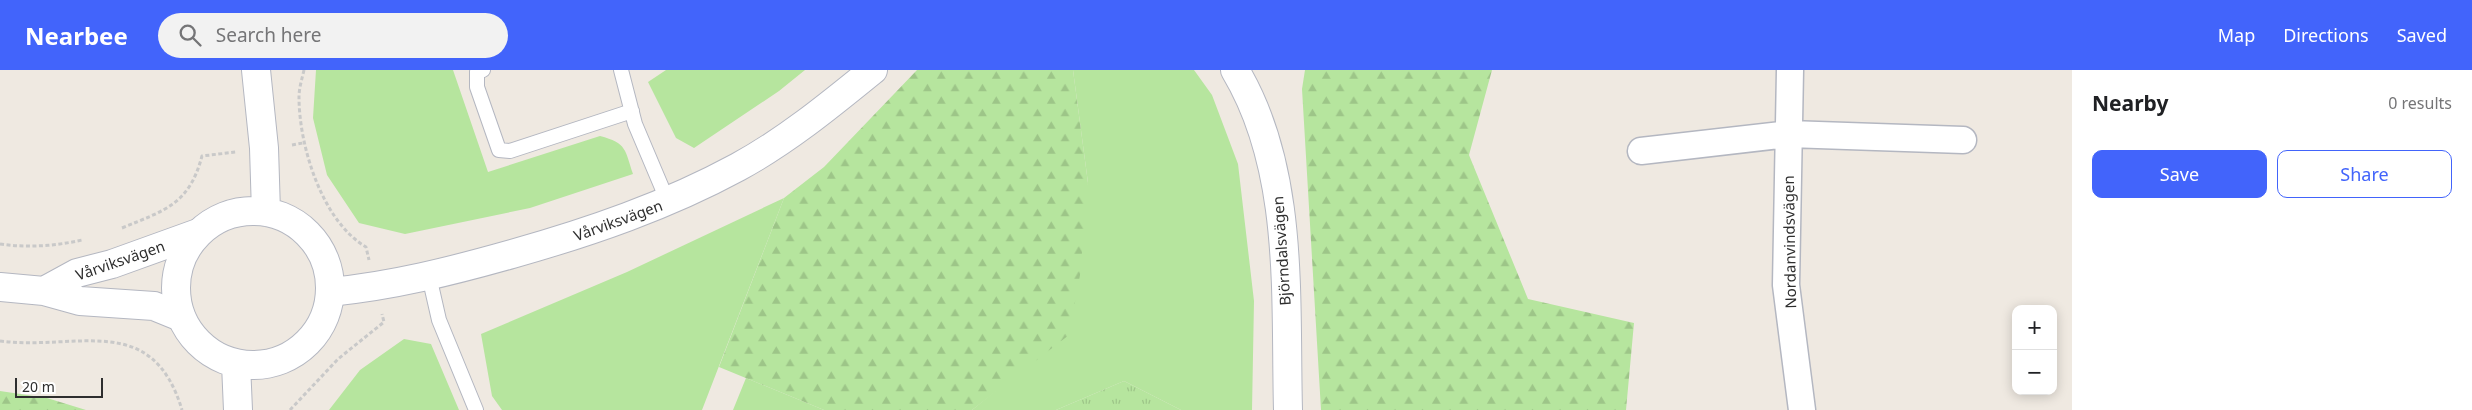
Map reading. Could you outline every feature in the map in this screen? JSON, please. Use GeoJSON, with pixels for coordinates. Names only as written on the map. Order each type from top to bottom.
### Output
{"type":"FeatureCollection","features":[{"type":"Feature","properties":{"kind":"street"},"geometry":{"type":"LineString","coordinates":[[256,70],[264,148],[266,212]]}},
{"type":"Feature","properties":{"kind":"street","name":"Vårviksvägen"},"geometry":{"type":"LineString","coordinates":[[330,292],[429,276],[586,233],[668,202],[739,166],[814,118],[873,70]]}},
{"type":"Feature","properties":{"kind":"street","name":"Björndalsvägen"},"geometry":{"type":"LineString","coordinates":[[1235,70],[1246,89],[1262,129],[1278,196],[1284,266],[1288,410]]}},
{"type":"Feature","properties":{"kind":"street","name":"Nordanvindsvägen"},"geometry":{"type":"LineString","coordinates":[[1790,70],[1786,286],[1802,410]]}},
{"type":"Feature","properties":{"kind":"street"},"geometry":{"type":"LineString","coordinates":[[1641,151],[1789,134],[1963,140]]}},
{"type":"Feature","properties":{"kind":"street"},"geometry":{"type":"LineString","coordinates":[[247,211],[266,212],[292,221],[313,240],[326,264],[330,292],[323,321],[306,345],[294,354],[266,365],[236,364],[212,354],[192,337],[181,316],[175,292],[176,276],[188,246],[198,233],[213,222],[229,214],[247,211]]}},
{"type":"Feature","properties":{"kind":"street","name":"Vårviksvägen"},"geometry":{"type":"LineString","coordinates":[[44,291],[77,273],[112,264],[198,233]]}},
{"type":"Feature","properties":{"kind":"street","name":"Vårviksvägen"},"geometry":{"type":"LineString","coordinates":[[0,287],[44,291],[80,300],[154,306],[181,316]]}},
{"type":"Feature","properties":{"kind":"street"},"geometry":{"type":"LineString","coordinates":[[236,364],[238,410]]}},
{"type":"Feature","properties":{"kind":"lane"},"geometry":{"type":"LineString","coordinates":[[483,70],[477,72],[477,87],[499,150],[510,151],[632,111]]}},
{"type":"Feature","properties":{"kind":"lane"},"geometry":{"type":"LineString","coordinates":[[621,70],[632,111],[668,202]]}},
{"type":"Feature","properties":{"kind":"lane"},"geometry":{"type":"LineString","coordinates":[[429,276],[439,320],[476,410]]}},
{"type":"Feature","properties":{"kind":"path"},"geometry":{"type":"LineString","coordinates":[[114,231],[155,214],[183,198],[195,178],[202,156],[303,143],[299,95],[304,70]]}},
{"type":"Feature","properties":{"kind":"path"},"geometry":{"type":"LineString","coordinates":[[0,244],[21,247],[62,244],[88,238]]}},
{"type":"Feature","properties":{"kind":"path"},"geometry":{"type":"LineString","coordinates":[[0,341],[127,344],[146,353],[170,379],[182,410]]}},
{"type":"Feature","properties":{"kind":"green space"},"geometry":{"type":"Polygon","coordinates":[[[316,70],[453,70],[488,172],[600,136],[615,142],[624,149],[633,174],[530,208],[405,234],[359,223],[327,175],[313,118],[316,70]]]}},
{"type":"Feature","properties":{"kind":"green space"},"geometry":{"type":"Polygon","coordinates":[[[666,70],[805,70],[779,91],[694,148],[676,138],[648,82],[666,70]]]}},
{"type":"Feature","properties":{"kind":"green space"},"geometry":{"type":"Polygon","coordinates":[[[917,70],[1073,70],[1088,183],[1080,275],[1069,335],[972,410],[824,410],[719,367],[784,198],[824,167],[917,70]]]}},
{"type":"Feature","properties":{"kind":"green space"},"geometry":{"type":"Polygon","coordinates":[[[1073,70],[1194,70],[1212,95],[1238,164],[1254,301],[1252,410],[1181,410],[1124,381],[1056,410],[972,410],[1004,384],[1088,183],[1073,70]]]}},
{"type":"Feature","properties":{"kind":"green space"},"geometry":{"type":"Polygon","coordinates":[[[1305,70],[1492,70],[1469,155],[1528,299],[1634,323],[1626,410],[1321,410],[1302,89],[1305,70]]]}},
{"type":"Feature","properties":{"kind":"green space"},"geometry":{"type":"Polygon","coordinates":[[[784,198],[702,410],[502,410],[492,396],[481,334],[627,272],[784,198]]]}},
{"type":"Feature","properties":{"kind":"green space"},"geometry":{"type":"Polygon","coordinates":[[[404,339],[431,344],[459,410],[329,410],[360,370],[404,339]]]}},
{"type":"Feature","properties":{"kind":"green space"},"geometry":{"type":"Polygon","coordinates":[[[746,378],[824,410],[733,410],[746,378]]]}},
{"type":"Feature","properties":{"kind":"green space"},"geometry":{"type":"Polygon","coordinates":[[[1124,381],[1181,410],[1056,410],[1124,381]]]}},
{"type":"Feature","properties":{"kind":"green space"},"geometry":{"type":"Polygon","coordinates":[[[0,391],[47,398],[86,410],[0,410],[0,391]]]}}]}
